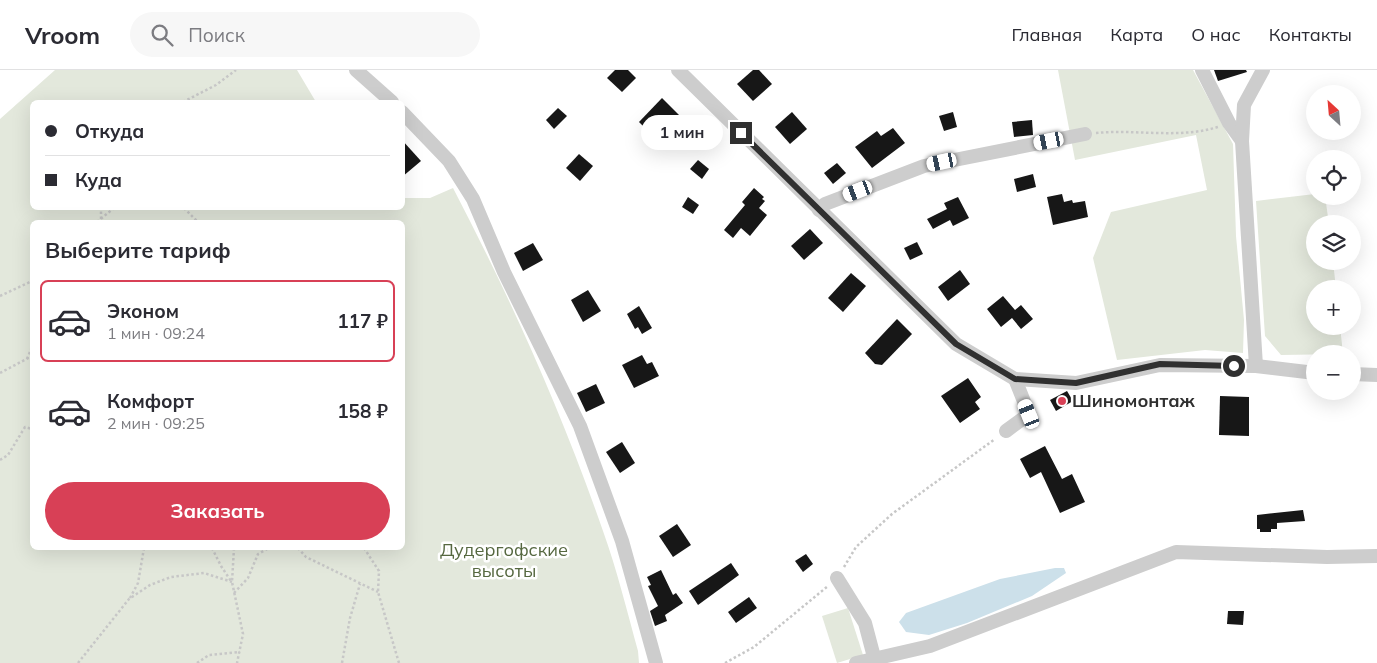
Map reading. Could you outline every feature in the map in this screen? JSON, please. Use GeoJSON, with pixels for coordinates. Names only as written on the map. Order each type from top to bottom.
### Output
{"type":"FeatureCollection","features":[{"type":"Feature","properties":{"kind":"street"},"geometry":{"type":"LineString","coordinates":[[356,70],[390,100]]}},
{"type":"Feature","properties":{"kind":"street"},"geometry":{"type":"LineString","coordinates":[[678,70],[956,344],[1015,379],[1076,383],[1160,364],[1256,366],[1306,372]]}},
{"type":"Feature","properties":{"kind":"street"},"geometry":{"type":"LineString","coordinates":[[1202,70],[1229,123],[1242,141]]}},
{"type":"Feature","properties":{"kind":"street"},"geometry":{"type":"LineString","coordinates":[[1256,366],[1242,141],[1244,105],[1263,70]]}},
{"type":"Feature","properties":{"kind":"street"},"geometry":{"type":"LineString","coordinates":[[405,115],[449,161],[473,199],[504,272],[580,426],[622,541],[656,663]]}},
{"type":"Feature","properties":{"kind":"street"},"geometry":{"type":"LineString","coordinates":[[819,210],[825,204],[924,166],[1085,134]]}},
{"type":"Feature","properties":{"kind":"street"},"geometry":{"type":"LineString","coordinates":[[1361,374],[1377,375]]}},
{"type":"Feature","properties":{"kind":"street"},"geometry":{"type":"LineString","coordinates":[[1006,431],[1029,414],[1015,379]]}},
{"type":"Feature","properties":{"kind":"street"},"geometry":{"type":"LineString","coordinates":[[856,663],[874,657],[930,646],[1176,552],[1327,557],[1377,556]]}},
{"type":"Feature","properties":{"kind":"street"},"geometry":{"type":"LineString","coordinates":[[837,578],[865,623],[874,657]]}},
{"type":"Feature","properties":{"kind":"street"},"geometry":{"type":"LineString","coordinates":[[897,654],[910,663]]}},
{"type":"Feature","properties":{"kind":"path"},"geometry":{"type":"LineString","coordinates":[[187,100],[216,85],[236,70]]}},
{"type":"Feature","properties":{"kind":"path"},"geometry":{"type":"LineString","coordinates":[[1085,134],[1120,130],[1190,132],[1229,123]]}},
{"type":"Feature","properties":{"kind":"path"},"geometry":{"type":"LineString","coordinates":[[100,219],[101,210]]}},
{"type":"Feature","properties":{"kind":"path"},"geometry":{"type":"LineString","coordinates":[[100,219],[111,210]]}},
{"type":"Feature","properties":{"kind":"path"},"geometry":{"type":"LineString","coordinates":[[186,210],[196,220]]}},
{"type":"Feature","properties":{"kind":"path"},"geometry":{"type":"LineString","coordinates":[[0,296],[30,281]]}},
{"type":"Feature","properties":{"kind":"path"},"geometry":{"type":"LineString","coordinates":[[27,359],[30,352]]}},
{"type":"Feature","properties":{"kind":"path"},"geometry":{"type":"LineString","coordinates":[[0,374],[30,357]]}},
{"type":"Feature","properties":{"kind":"path"},"geometry":{"type":"LineString","coordinates":[[0,460],[8,455],[25,427],[30,428]]}},
{"type":"Feature","properties":{"kind":"path"},"geometry":{"type":"LineString","coordinates":[[725,663],[754,647],[837,578],[856,547],[892,514],[1006,431]]}},
{"type":"Feature","properties":{"kind":"path"},"geometry":{"type":"LineString","coordinates":[[78,663],[129,600],[138,583],[144,550]]}},
{"type":"Feature","properties":{"kind":"path"},"geometry":{"type":"LineString","coordinates":[[213,550],[232,582]]}},
{"type":"Feature","properties":{"kind":"path"},"geometry":{"type":"LineString","coordinates":[[234,550],[232,582],[242,618],[243,634],[237,663]]}},
{"type":"Feature","properties":{"kind":"path"},"geometry":{"type":"LineString","coordinates":[[234,594],[248,578],[258,554],[265,550]]}},
{"type":"Feature","properties":{"kind":"path"},"geometry":{"type":"LineString","coordinates":[[300,550],[306,557],[378,592]]}},
{"type":"Feature","properties":{"kind":"path"},"geometry":{"type":"LineString","coordinates":[[365,550],[378,571],[378,592],[400,663]]}},
{"type":"Feature","properties":{"kind":"path"},"geometry":{"type":"LineString","coordinates":[[129,600],[150,586],[172,577],[204,573],[232,582]]}},
{"type":"Feature","properties":{"kind":"path"},"geometry":{"type":"LineString","coordinates":[[342,663],[350,618],[360,584]]}},
{"type":"Feature","properties":{"kind":"path"},"geometry":{"type":"LineString","coordinates":[[197,663],[208,655],[240,652]]}},
{"type":"Feature","properties":{"kind":"green space","name":"Дудергофские высоты"},"geometry":{"type":"Polygon","coordinates":[[[55,70],[297,70],[315,100],[30,100],[30,210],[405,210],[405,198],[430,198],[453,188],[515,314],[570,443],[613,561],[638,651],[639,663],[0,663],[0,119],[55,70]]]}},
{"type":"Feature","properties":{"kind":"green space"},"geometry":{"type":"Polygon","coordinates":[[[1058,70],[1193,70],[1233,144],[1236,236],[1244,320],[1243,353],[1205,350],[1117,360],[1093,258],[1111,212],[1207,190],[1196,135],[1075,160],[1058,70]]]}},
{"type":"Feature","properties":{"kind":"green space"},"geometry":{"type":"Polygon","coordinates":[[[1306,195],[1306,205],[1326,205],[1328,215],[1306,215],[1306,270],[1334,270],[1335,280],[1306,280],[1306,335],[1341,335],[1342,345],[1306,345],[1306,355],[1281,355],[1265,336],[1256,201],[1306,195]]]}},
{"type":"Feature","properties":{"kind":"green space"},"geometry":{"type":"Polygon","coordinates":[[[848,608],[863,655],[837,663],[822,616],[848,608]]]}},
{"type":"Feature","properties":{"kind":"water"},"geometry":{"type":"Polygon","coordinates":[[[1055,568],[1064,568],[1066,573],[1032,596],[967,623],[929,635],[906,632],[899,622],[906,613],[1000,579],[1055,568]]]}},
{"type":"Feature","properties":{"kind":"building"},"geometry":{"type":"Polygon","coordinates":[[[615,70],[628,70],[636,78],[622,92],[607,78],[615,70]]]}},
{"type":"Feature","properties":{"kind":"building"},"geometry":{"type":"Polygon","coordinates":[[[753,70],[759,70],[772,84],[753,101],[737,84],[753,70]]]}},
{"type":"Feature","properties":{"kind":"building"},"geometry":{"type":"Polygon","coordinates":[[[1214,70],[1246,70],[1247,72],[1218,81],[1214,70]]]}},
{"type":"Feature","properties":{"kind":"building"},"geometry":{"type":"Polygon","coordinates":[[[662,98],[682,118],[659,142],[639,122],[662,98]]]}},
{"type":"Feature","properties":{"kind":"building"},"geometry":{"type":"Polygon","coordinates":[[[558,108],[567,116],[554,129],[546,120],[558,108]]]}},
{"type":"Feature","properties":{"kind":"building"},"geometry":{"type":"Polygon","coordinates":[[[792,112],[807,129],[790,144],[775,127],[792,112]]]}},
{"type":"Feature","properties":{"kind":"building"},"geometry":{"type":"Polygon","coordinates":[[[953,112],[957,127],[944,131],[939,116],[953,112]]]}},
{"type":"Feature","properties":{"kind":"building"},"geometry":{"type":"Polygon","coordinates":[[[1032,120],[1033,135],[1014,137],[1012,122],[1032,120]]]}},
{"type":"Feature","properties":{"kind":"building"},"geometry":{"type":"Polygon","coordinates":[[[893,128],[905,143],[872,168],[855,147],[877,131],[881,136],[893,128]]]}},
{"type":"Feature","properties":{"kind":"building"},"geometry":{"type":"Polygon","coordinates":[[[405,143],[421,161],[405,174],[405,143]]]}},
{"type":"Feature","properties":{"kind":"building"},"geometry":{"type":"Polygon","coordinates":[[[579,154],[593,166],[580,181],[566,168],[579,154]]]}},
{"type":"Feature","properties":{"kind":"building"},"geometry":{"type":"Polygon","coordinates":[[[698,160],[709,169],[702,179],[690,169],[698,160]]]}},
{"type":"Feature","properties":{"kind":"building"},"geometry":{"type":"Polygon","coordinates":[[[837,163],[846,173],[833,184],[824,173],[837,163]]]}},
{"type":"Feature","properties":{"kind":"building"},"geometry":{"type":"Polygon","coordinates":[[[1033,174],[1036,187],[1017,192],[1014,179],[1033,174]]]}},
{"type":"Feature","properties":{"kind":"building"},"geometry":{"type":"Polygon","coordinates":[[[754,188],[764,197],[762,199],[765,201],[759,208],[767,215],[750,236],[741,228],[733,238],[724,230],[745,205],[742,202],[754,188]]]}},
{"type":"Feature","properties":{"kind":"building"},"geometry":{"type":"Polygon","coordinates":[[[1062,194],[1064,202],[1072,200],[1073,203],[1085,201],[1088,217],[1053,225],[1047,197],[1062,194]]]}},
{"type":"Feature","properties":{"kind":"building"},"geometry":{"type":"Polygon","coordinates":[[[688,197],[699,205],[693,214],[682,207],[688,197]]]}},
{"type":"Feature","properties":{"kind":"building"},"geometry":{"type":"Polygon","coordinates":[[[958,197],[969,218],[953,226],[950,220],[933,229],[927,219],[947,209],[944,203],[958,197]]]}},
{"type":"Feature","properties":{"kind":"building"},"geometry":{"type":"Polygon","coordinates":[[[810,229],[823,243],[804,260],[791,246],[810,229]]]}},
{"type":"Feature","properties":{"kind":"building"},"geometry":{"type":"Polygon","coordinates":[[[917,242],[923,254],[910,260],[904,248],[917,242]]]}},
{"type":"Feature","properties":{"kind":"building"},"geometry":{"type":"Polygon","coordinates":[[[533,243],[543,260],[523,271],[514,253],[533,243]]]}},
{"type":"Feature","properties":{"kind":"building"},"geometry":{"type":"Polygon","coordinates":[[[960,270],[970,284],[948,301],[938,287],[960,270]]]}},
{"type":"Feature","properties":{"kind":"building"},"geometry":{"type":"Polygon","coordinates":[[[851,273],[866,286],[843,312],[828,298],[851,273]]]}},
{"type":"Feature","properties":{"kind":"building"},"geometry":{"type":"Polygon","coordinates":[[[588,290],[601,311],[583,322],[571,300],[588,290]]]}},
{"type":"Feature","properties":{"kind":"building"},"geometry":{"type":"Polygon","coordinates":[[[1003,296],[1015,310],[1021,305],[1033,319],[1021,329],[1012,318],[1001,327],[987,309],[1003,296]]]}},
{"type":"Feature","properties":{"kind":"building"},"geometry":{"type":"Polygon","coordinates":[[[639,306],[652,328],[642,334],[638,327],[635,329],[627,314],[639,306]]]}},
{"type":"Feature","properties":{"kind":"building"},"geometry":{"type":"Polygon","coordinates":[[[897,319],[912,334],[882,365],[875,364],[865,353],[897,319]]]}},
{"type":"Feature","properties":{"kind":"building"},"geometry":{"type":"Polygon","coordinates":[[[642,355],[647,364],[652,362],[659,376],[634,388],[622,365],[642,355]]]}},
{"type":"Feature","properties":{"kind":"building"},"geometry":{"type":"Polygon","coordinates":[[[968,378],[981,397],[975,402],[980,409],[960,423],[941,396],[968,378]]]}},
{"type":"Feature","properties":{"kind":"building"},"geometry":{"type":"Polygon","coordinates":[[[596,384],[605,403],[586,412],[577,393],[596,384]]]}},
{"type":"Feature","properties":{"kind":"building","name":"Шиномонтаж"},"geometry":{"type":"Polygon","coordinates":[[[1067,391],[1073,401],[1056,411],[1050,400],[1067,391]]]}},
{"type":"Feature","properties":{"kind":"building"},"geometry":{"type":"Polygon","coordinates":[[[1220,396],[1249,397],[1249,436],[1219,435],[1220,396]]]}},
{"type":"Feature","properties":{"kind":"building"},"geometry":{"type":"Polygon","coordinates":[[[622,442],[635,463],[620,473],[606,452],[622,442]]]}},
{"type":"Feature","properties":{"kind":"building"},"geometry":{"type":"Polygon","coordinates":[[[1045,446],[1062,479],[1072,474],[1085,502],[1060,513],[1041,472],[1030,478],[1020,459],[1045,446]]]}},
{"type":"Feature","properties":{"kind":"building"},"geometry":{"type":"Polygon","coordinates":[[[1303,510],[1305,521],[1277,523],[1277,529],[1271,529],[1271,532],[1260,532],[1260,529],[1257,529],[1257,515],[1303,510]]]}},
{"type":"Feature","properties":{"kind":"building"},"geometry":{"type":"Polygon","coordinates":[[[677,524],[691,545],[673,557],[659,536],[677,524]]]}},
{"type":"Feature","properties":{"kind":"building"},"geometry":{"type":"Polygon","coordinates":[[[806,554],[813,564],[803,572],[795,561],[806,554]]]}},
{"type":"Feature","properties":{"kind":"building"},"geometry":{"type":"Polygon","coordinates":[[[731,563],[739,575],[698,605],[689,591],[731,563]]]}},
{"type":"Feature","properties":{"kind":"building"},"geometry":{"type":"Polygon","coordinates":[[[661,570],[673,595],[676,593],[683,603],[665,615],[667,621],[655,626],[650,611],[658,606],[648,586],[651,585],[647,577],[661,570]]]}},
{"type":"Feature","properties":{"kind":"building"},"geometry":{"type":"Polygon","coordinates":[[[749,597],[757,608],[736,623],[728,612],[749,597]]]}},
{"type":"Feature","properties":{"kind":"building"},"geometry":{"type":"Polygon","coordinates":[[[1228,611],[1244,611],[1243,625],[1227,624],[1228,611]]]}},
{"type":"Feature","properties":{"kind":"place","name":"Шиномонтаж"},"geometry":{"type":"Point","coordinates":[1062,401]}},
{"type":"Feature","properties":{"kind":"route"},"geometry":{"type":"LineString","coordinates":[[741,133],[956,344],[1015,379],[1076,383],[1160,364],[1234,366]]}}]}
